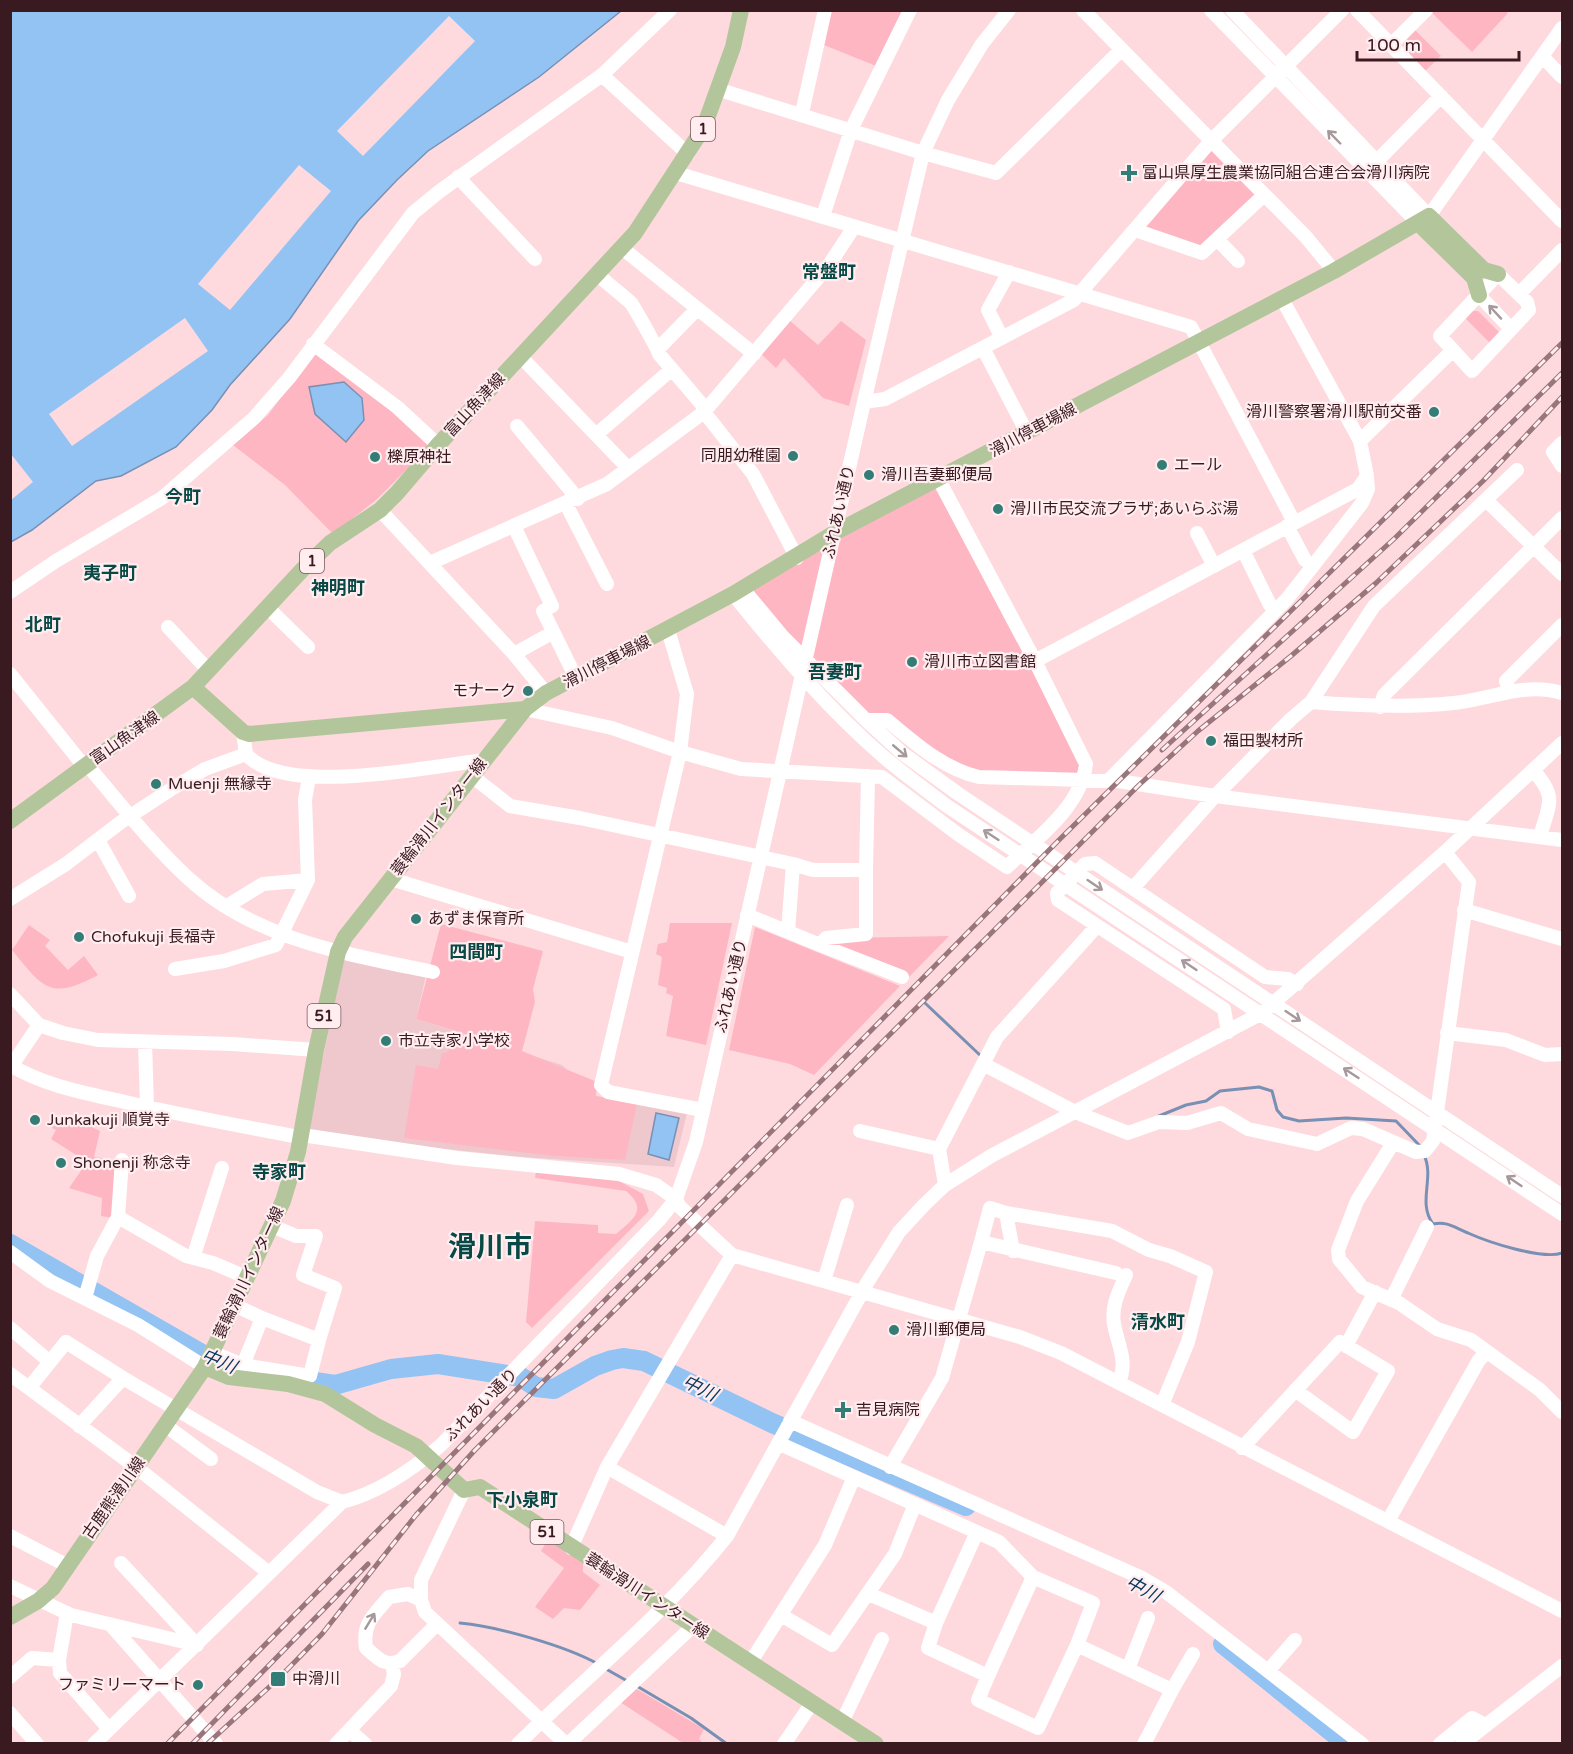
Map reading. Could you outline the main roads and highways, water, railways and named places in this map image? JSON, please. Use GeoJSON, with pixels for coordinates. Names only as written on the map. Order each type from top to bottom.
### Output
{"type":"FeatureCollection","features":[{"type":"Feature","properties":{"kind":"main road","name":"富山魚津線"},"geometry":{"type":"LineString","coordinates":[[10,821],[193,687],[330,543],[380,510],[635,233],[704,127],[720,90],[741,10]]}},
{"type":"Feature","properties":{"kind":"main road","name":"滑川停車場線"},"geometry":{"type":"LineString","coordinates":[[525,709],[546,693],[668,630],[797,558],[834,533],[1282,299],[1424,220]]}},
{"type":"Feature","properties":{"kind":"main road"},"geometry":{"type":"LineString","coordinates":[[1424,220],[1484,270],[1498,274]]}},
{"type":"Feature","properties":{"kind":"main road"},"geometry":{"type":"LineString","coordinates":[[1424,220],[1474,278],[1479,295]]}},
{"type":"Feature","properties":{"kind":"main road"},"geometry":{"type":"LineString","coordinates":[[193,687],[243,732],[249,734],[525,709]]}},
{"type":"Feature","properties":{"kind":"main road","name":"蓑輪滑川インター線"},"geometry":{"type":"LineString","coordinates":[[525,709],[345,937],[338,952],[316,1050],[302,1135],[283,1202],[208,1360],[229,1377],[288,1384],[325,1394],[375,1425],[416,1446],[464,1490],[480,1487],[571,1548],[876,1743]]}},
{"type":"Feature","properties":{"kind":"main road","name":"古鹿熊滑川線"},"geometry":{"type":"LineString","coordinates":[[10,1617],[33,1604],[52,1588],[208,1360]]}},
{"type":"Feature","properties":{"kind":"water"},"geometry":{"type":"Polygon","coordinates":[[[11,11],[621,11],[539,77],[428,151],[397,180],[358,221],[290,319],[230,385],[212,410],[176,447],[121,476],[96,481],[32,530],[11,542],[11,11]]]}},
{"type":"Feature","properties":{"kind":"water"},"geometry":{"type":"Polygon","coordinates":[[[344,382],[362,398],[364,420],[346,442],[315,414],[309,387],[344,382]]]}},
{"type":"Feature","properties":{"kind":"water"},"geometry":{"type":"Polygon","coordinates":[[[656,1113],[679,1118],[669,1160],[648,1154],[656,1113]]]}},
{"type":"Feature","properties":{"kind":"waterway"},"geometry":{"type":"LineString","coordinates":[[925,1003],[982,1057]]}},
{"type":"Feature","properties":{"kind":"waterway"},"geometry":{"type":"LineString","coordinates":[[1159,1116],[1186,1105],[1206,1101],[1220,1091],[1259,1087],[1272,1091],[1277,1110],[1283,1117],[1299,1121],[1346,1118],[1396,1121],[1420,1146]]}},
{"type":"Feature","properties":{"kind":"waterway"},"geometry":{"type":"LineString","coordinates":[[1424,1155],[1428,1172],[1426,1207],[1433,1224],[1447,1224],[1488,1241],[1515,1249],[1553,1255],[1562,1253]]}},
{"type":"Feature","properties":{"kind":"waterway","name":"中川"},"geometry":{"type":"LineString","coordinates":[[10,1244],[214,1361],[237,1370],[259,1374]]}},
{"type":"Feature","properties":{"kind":"waterway","name":"中川"},"geometry":{"type":"LineString","coordinates":[[288,1378],[335,1385],[391,1369],[438,1364],[521,1377],[536,1387],[554,1389],[595,1366],[612,1360],[623,1358],[644,1361],[772,1423],[966,1506]]}},
{"type":"Feature","properties":{"kind":"waterway"},"geometry":{"type":"LineString","coordinates":[[460,1623],[492,1628],[530,1638],[568,1650],[598,1664]]}},
{"type":"Feature","properties":{"kind":"waterway","name":"中川"},"geometry":{"type":"LineString","coordinates":[[1223,1644],[1347,1744]]}},
{"type":"Feature","properties":{"kind":"waterway"},"geometry":{"type":"LineString","coordinates":[[606,1669],[629,1682]]}},
{"type":"Feature","properties":{"kind":"waterway"},"geometry":{"type":"LineString","coordinates":[[635,1685],[691,1718],[727,1744]]}},
{"type":"Feature","properties":{"kind":"railway"},"geometry":{"type":"LineString","coordinates":[[167,1744],[1059,840],[1562,343]]}},
{"type":"Feature","properties":{"kind":"railway"},"geometry":{"type":"LineString","coordinates":[[1162,750],[1395,538],[1562,373]]}},
{"type":"Feature","properties":{"kind":"railway"},"geometry":{"type":"LineString","coordinates":[[207,1744],[278,1679],[322,1634],[416,1515],[475,1450],[1139,785],[1198,731],[1376,583],[1483,481],[1562,397]]}},
{"type":"Feature","properties":{"kind":"railway"},"geometry":{"type":"LineString","coordinates":[[192,1744],[368,1564]]}},
{"type":"Feature","properties":{"kind":"place","name":"富山県厚生農業協同組合連合会滑川病院"},"geometry":{"type":"Point","coordinates":[1129,173]}},
{"type":"Feature","properties":{"kind":"place","name":"滑川警察署滑川駅前交番"},"geometry":{"type":"Point","coordinates":[1434,412]}},
{"type":"Feature","properties":{"kind":"place","name":"同朋幼稚園"},"geometry":{"type":"Point","coordinates":[793,456]}},
{"type":"Feature","properties":{"kind":"place","name":"櫟原神社"},"geometry":{"type":"Point","coordinates":[375,457]}},
{"type":"Feature","properties":{"kind":"place","name":"エール"},"geometry":{"type":"Point","coordinates":[1162,465]}},
{"type":"Feature","properties":{"kind":"place","name":"滑川吾妻郵便局"},"geometry":{"type":"Point","coordinates":[869,475]}},
{"type":"Feature","properties":{"kind":"place","name":"滑川市民交流プラザ;あいらぶ湯"},"geometry":{"type":"Point","coordinates":[998,509]}},
{"type":"Feature","properties":{"kind":"place","name":"滑川市立図書館"},"geometry":{"type":"Point","coordinates":[912,662]}},
{"type":"Feature","properties":{"kind":"place","name":"モナーク"},"geometry":{"type":"Point","coordinates":[528,691]}},
{"type":"Feature","properties":{"kind":"place","name":"福田製材所"},"geometry":{"type":"Point","coordinates":[1211,741]}},
{"type":"Feature","properties":{"kind":"place","name":"Muenji 無縁寺"},"geometry":{"type":"Point","coordinates":[156,784]}},
{"type":"Feature","properties":{"kind":"place","name":"あずま保育所"},"geometry":{"type":"Point","coordinates":[416,919]}},
{"type":"Feature","properties":{"kind":"place","name":"Chofukuji 長福寺"},"geometry":{"type":"Point","coordinates":[79,937]}},
{"type":"Feature","properties":{"kind":"place","name":"市立寺家小学校"},"geometry":{"type":"Point","coordinates":[386,1041]}},
{"type":"Feature","properties":{"kind":"place","name":"Junkakuji 順覚寺"},"geometry":{"type":"Point","coordinates":[35,1120]}},
{"type":"Feature","properties":{"kind":"place","name":"Shonenji 称念寺"},"geometry":{"type":"Point","coordinates":[61,1163]}},
{"type":"Feature","properties":{"kind":"place","name":"滑川郵便局"},"geometry":{"type":"Point","coordinates":[894,1330]}},
{"type":"Feature","properties":{"kind":"place","name":"吉見病院"},"geometry":{"type":"Point","coordinates":[843,1410]}},
{"type":"Feature","properties":{"kind":"place","name":"中滑川"},"geometry":{"type":"Point","coordinates":[278,1679]}},
{"type":"Feature","properties":{"kind":"place","name":"ファミリーマート"},"geometry":{"type":"Point","coordinates":[198,1685]}},
{"type":"Feature","properties":{"kind":"district","name":"常盤町"},"geometry":{"type":"Point","coordinates":[829,272]}},
{"type":"Feature","properties":{"kind":"district","name":"今町"},"geometry":{"type":"Point","coordinates":[183,497]}},
{"type":"Feature","properties":{"kind":"district","name":"夷子町"},"geometry":{"type":"Point","coordinates":[110,573]}},
{"type":"Feature","properties":{"kind":"district","name":"神明町"},"geometry":{"type":"Point","coordinates":[338,588]}},
{"type":"Feature","properties":{"kind":"district","name":"北町"},"geometry":{"type":"Point","coordinates":[43,625]}},
{"type":"Feature","properties":{"kind":"district","name":"吾妻町"},"geometry":{"type":"Point","coordinates":[835,672]}},
{"type":"Feature","properties":{"kind":"district","name":"四間町"},"geometry":{"type":"Point","coordinates":[476,952]}},
{"type":"Feature","properties":{"kind":"district","name":"寺家町"},"geometry":{"type":"Point","coordinates":[279,1172]}},
{"type":"Feature","properties":{"kind":"district","name":"滑川市"},"geometry":{"type":"Point","coordinates":[490,1247]}},
{"type":"Feature","properties":{"kind":"district","name":"清水町"},"geometry":{"type":"Point","coordinates":[1158,1322]}},
{"type":"Feature","properties":{"kind":"district","name":"下小泉町"},"geometry":{"type":"Point","coordinates":[522,1500]}}]}
